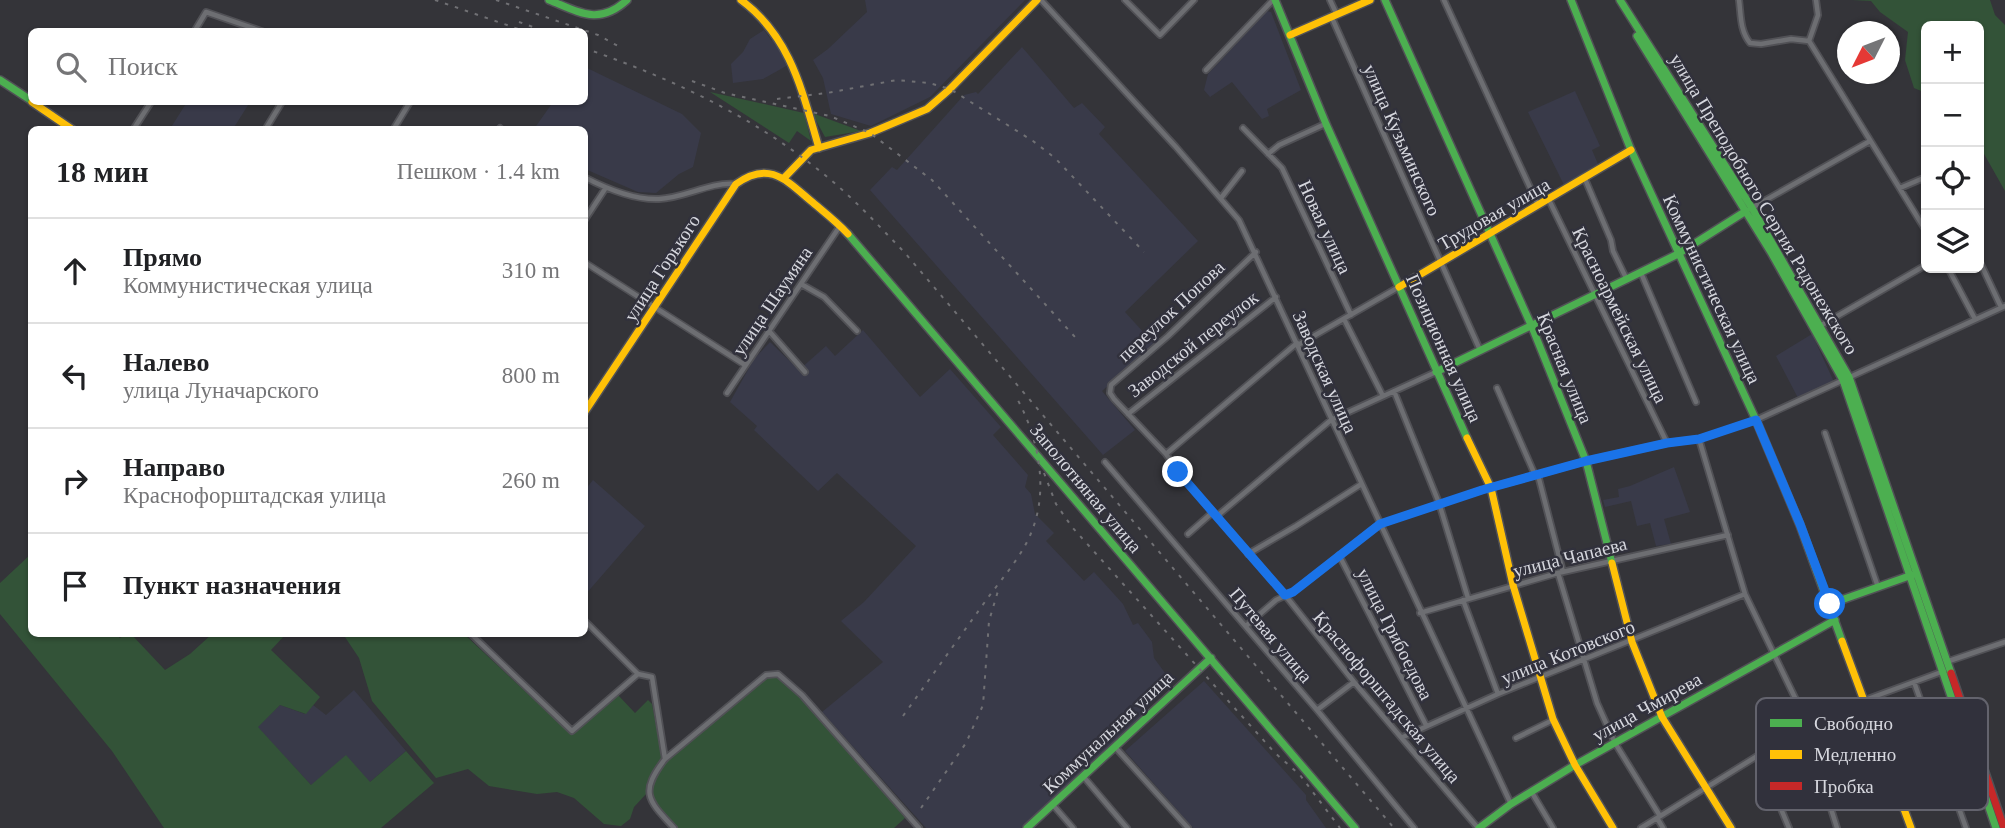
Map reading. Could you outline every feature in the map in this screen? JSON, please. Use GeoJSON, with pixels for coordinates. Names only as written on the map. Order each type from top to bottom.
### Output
{"type":"FeatureCollection","features":[{"type":"Feature","properties":{"kind":"street"},"geometry":{"type":"LineString","coordinates":[[549,0],[594,16],[604,16],[621,8],[628,0]]}},
{"type":"Feature","properties":{"kind":"street"},"geometry":{"type":"LineString","coordinates":[[741,0],[752,3],[776,33],[798,84],[818,148]]}},
{"type":"Feature","properties":{"kind":"street"},"geometry":{"type":"LineString","coordinates":[[588,179],[605,189],[659,199],[723,183],[736,184],[747,175],[758,172],[774,173],[784,178],[811,150],[870,133],[927,109],[941,99],[1039,0]]}},
{"type":"Feature","properties":{"kind":"street","name":"Заводская улица"},"geometry":{"type":"LineString","coordinates":[[1039,0],[1239,220],[1256,252],[1360,485],[1511,804]]}},
{"type":"Feature","properties":{"kind":"street"},"geometry":{"type":"LineString","coordinates":[[1125,0],[1160,35],[1194,0]]}},
{"type":"Feature","properties":{"kind":"street"},"geometry":{"type":"LineString","coordinates":[[1206,70],[1274,0]]}},
{"type":"Feature","properties":{"kind":"street","name":"Позиционная улица"},"geometry":{"type":"LineString","coordinates":[[1274,0],[1436,372],[1491,488],[1513,585],[1553,719],[1575,765],[1613,828]]}},
{"type":"Feature","properties":{"kind":"street","name":"улица Кузьминского"},"geometry":{"type":"LineString","coordinates":[[1330,0],[1334,17],[1480,350]]}},
{"type":"Feature","properties":{"kind":"street"},"geometry":{"type":"LineString","coordinates":[[1290,35],[1370,0]]}},
{"type":"Feature","properties":{"kind":"street","name":"Красная улица"},"geometry":{"type":"LineString","coordinates":[[1385,0],[1532,327],[1586,461],[1632,642],[1662,718],[1731,828]]}},
{"type":"Feature","properties":{"kind":"street"},"geometry":{"type":"LineString","coordinates":[[1444,0],[1538,205]]}},
{"type":"Feature","properties":{"kind":"street","name":"Коммунистическая улица"},"geometry":{"type":"LineString","coordinates":[[1571,0],[1631,150],[1756,420],[1800,524],[1864,698]]}},
{"type":"Feature","properties":{"kind":"street","name":"улица Преподобного Сергия Радонежского"},"geometry":{"type":"LineString","coordinates":[[1615,0],[1749,210]]}},
{"type":"Feature","properties":{"kind":"street","name":"улица Преподобного Сергия Радонежского"},"geometry":{"type":"LineString","coordinates":[[1620,0],[1819,327],[1846,379],[1956,698]]}},
{"type":"Feature","properties":{"kind":"street"},"geometry":{"type":"LineString","coordinates":[[1739,0],[1742,27],[1750,43],[1791,39],[1809,41]]}},
{"type":"Feature","properties":{"kind":"street"},"geometry":{"type":"LineString","coordinates":[[1809,41],[1818,15],[1816,0]]}},
{"type":"Feature","properties":{"kind":"street"},"geometry":{"type":"LineString","coordinates":[[196,28],[206,12],[252,28]]}},
{"type":"Feature","properties":{"kind":"street"},"geometry":{"type":"LineString","coordinates":[[1809,41],[1921,222]]}},
{"type":"Feature","properties":{"kind":"street"},"geometry":{"type":"LineString","coordinates":[[0,80],[28,98]]}},
{"type":"Feature","properties":{"kind":"street"},"geometry":{"type":"LineString","coordinates":[[38,105],[68,126]]}},
{"type":"Feature","properties":{"kind":"street"},"geometry":{"type":"LineString","coordinates":[[136,126],[149,105]]}},
{"type":"Feature","properties":{"kind":"street"},"geometry":{"type":"LineString","coordinates":[[267,126],[280,105]]}},
{"type":"Feature","properties":{"kind":"street"},"geometry":{"type":"LineString","coordinates":[[395,126],[408,105]]}},
{"type":"Feature","properties":{"kind":"street"},"geometry":{"type":"LineString","coordinates":[[1268,154],[1279,145],[1326,124]]}},
{"type":"Feature","properties":{"kind":"street","name":"Новая улица"},"geometry":{"type":"LineString","coordinates":[[1243,128],[1282,168],[1351,315]]}},
{"type":"Feature","properties":{"kind":"street"},"geometry":{"type":"LineString","coordinates":[[1188,534],[1331,419],[1641,274],[1870,141]]}},
{"type":"Feature","properties":{"kind":"street","name":"Трудовая улица"},"geometry":{"type":"LineString","coordinates":[[1166,454],[1298,344],[1344,320],[1631,150]]}},
{"type":"Feature","properties":{"kind":"street"},"geometry":{"type":"LineString","coordinates":[[1221,198],[1242,171]]}},
{"type":"Feature","properties":{"kind":"street","name":"Заполотняная улица"},"geometry":{"type":"LineString","coordinates":[[784,178],[840,225],[873,261],[1355,828]]}},
{"type":"Feature","properties":{"kind":"street"},"geometry":{"type":"LineString","coordinates":[[1585,179],[1627,280]]}},
{"type":"Feature","properties":{"kind":"street"},"geometry":{"type":"LineString","coordinates":[[1900,188],[1921,179]]}},
{"type":"Feature","properties":{"kind":"street","name":"улица Горького"},"geometry":{"type":"LineString","coordinates":[[588,407],[736,184]]}},
{"type":"Feature","properties":{"kind":"street"},"geometry":{"type":"LineString","coordinates":[[588,215],[605,189]]}},
{"type":"Feature","properties":{"kind":"street","name":"Красноармейская улица"},"geometry":{"type":"LineString","coordinates":[[1549,200],[1667,443]]}},
{"type":"Feature","properties":{"kind":"street","name":"улица Шаумяна"},"geometry":{"type":"LineString","coordinates":[[727,393],[840,225]]}},
{"type":"Feature","properties":{"kind":"street","name":"переулок Попова"},"geometry":{"type":"LineString","coordinates":[[1111,393],[1111,385],[1168,336],[1256,252]]}},
{"type":"Feature","properties":{"kind":"street"},"geometry":{"type":"LineString","coordinates":[[588,264],[745,365]]}},
{"type":"Feature","properties":{"kind":"street"},"geometry":{"type":"LineString","coordinates":[[1819,327],[1921,268]]}},
{"type":"Feature","properties":{"kind":"street"},"geometry":{"type":"LineString","coordinates":[[1246,626],[1276,600],[1293,592],[1380,524],[1439,503],[1586,461],[1667,443],[1699,439],[1756,420],[2003,307],[1984,270]]}},
{"type":"Feature","properties":{"kind":"street"},"geometry":{"type":"LineString","coordinates":[[1951,273],[1975,319]]}},
{"type":"Feature","properties":{"kind":"street"},"geometry":{"type":"LineString","coordinates":[[1641,274],[1696,402]]}},
{"type":"Feature","properties":{"kind":"street"},"geometry":{"type":"LineString","coordinates":[[801,284],[824,297],[857,331]]}},
{"type":"Feature","properties":{"kind":"street","name":"Заводской переулок"},"geometry":{"type":"LineString","coordinates":[[1128,414],[1276,297]]}},
{"type":"Feature","properties":{"kind":"street"},"geometry":{"type":"LineString","coordinates":[[1344,320],[1383,396]]}},
{"type":"Feature","properties":{"kind":"street"},"geometry":{"type":"LineString","coordinates":[[769,331],[805,372]]}},
{"type":"Feature","properties":{"kind":"street"},"geometry":{"type":"LineString","coordinates":[[1497,388],[1536,475],[1583,661],[1597,703],[1615,743],[1663,828]]}},
{"type":"Feature","properties":{"kind":"street"},"geometry":{"type":"LineString","coordinates":[[1394,391],[1439,503],[1466,599],[1498,694]]}},
{"type":"Feature","properties":{"kind":"street","name":"Краснофорштадская улица"},"geometry":{"type":"LineString","coordinates":[[1111,393],[1285,595],[1354,682],[1478,828]]}},
{"type":"Feature","properties":{"kind":"street"},"geometry":{"type":"LineString","coordinates":[[1825,433],[1878,588]]}},
{"type":"Feature","properties":{"kind":"street"},"geometry":{"type":"LineString","coordinates":[[1699,439],[1745,594],[1795,698]]}},
{"type":"Feature","properties":{"kind":"street","name":"Путевая улица"},"geometry":{"type":"LineString","coordinates":[[1105,462],[1414,828]]}},
{"type":"Feature","properties":{"kind":"street"},"geometry":{"type":"LineString","coordinates":[[1248,554],[1360,485]]}},
{"type":"Feature","properties":{"kind":"street","name":"улица Чапаева"},"geometry":{"type":"LineString","coordinates":[[1420,613],[1561,572],[1728,535]]}},
{"type":"Feature","properties":{"kind":"street","name":"улица Грибоедова"},"geometry":{"type":"LineString","coordinates":[[1339,555],[1426,726]]}},
{"type":"Feature","properties":{"kind":"street"},"geometry":{"type":"LineString","coordinates":[[1830,604],[1914,575]]}},
{"type":"Feature","properties":{"kind":"street","name":"улица Котовского"},"geometry":{"type":"LineString","coordinates":[[1402,737],[1498,694],[1745,594]]}},
{"type":"Feature","properties":{"kind":"street","name":"улица Чмирева"},"geometry":{"type":"LineString","coordinates":[[1478,828],[1531,790],[1835,621]]}},
{"type":"Feature","properties":{"kind":"street"},"geometry":{"type":"LineString","coordinates":[[588,624],[638,674],[652,677],[665,759]]}},
{"type":"Feature","properties":{"kind":"street"},"geometry":{"type":"LineString","coordinates":[[474,637],[572,731],[638,674]]}},
{"type":"Feature","properties":{"kind":"street"},"geometry":{"type":"LineString","coordinates":[[1870,698],[2005,642]]}},
{"type":"Feature","properties":{"kind":"street","name":"Коммунальная улица"},"geometry":{"type":"LineString","coordinates":[[1027,828],[1211,659]]}},
{"type":"Feature","properties":{"kind":"street"},"geometry":{"type":"LineString","coordinates":[[674,828],[652,802],[649,794],[650,781],[665,759],[766,675],[778,674],[802,695],[919,828]]}},
{"type":"Feature","properties":{"kind":"street"},"geometry":{"type":"LineString","coordinates":[[1317,710],[1354,682]]}},
{"type":"Feature","properties":{"kind":"street"},"geometry":{"type":"LineString","coordinates":[[1914,682],[1920,698]]}},
{"type":"Feature","properties":{"kind":"street"},"geometry":{"type":"LineString","coordinates":[[1516,738],[1553,719]]}},
{"type":"Feature","properties":{"kind":"street"},"geometry":{"type":"LineString","coordinates":[[1115,747],[1188,828]]}},
{"type":"Feature","properties":{"kind":"street"},"geometry":{"type":"LineString","coordinates":[[1641,828],[1756,757]]}},
{"type":"Feature","properties":{"kind":"street"},"geometry":{"type":"LineString","coordinates":[[1083,776],[1127,828]]}},
{"type":"Feature","properties":{"kind":"street"},"geometry":{"type":"LineString","coordinates":[[1531,790],[1553,828]]}},
{"type":"Feature","properties":{"kind":"street","name":"улица Преподобного Сергия Радонежского"},"geometry":{"type":"LineString","coordinates":[[1988,790],[2001,827]]}},
{"type":"Feature","properties":{"kind":"street"},"geometry":{"type":"LineString","coordinates":[[1053,804],[1073,828]]}},
{"type":"Feature","properties":{"kind":"street"},"geometry":{"type":"LineString","coordinates":[[1782,810],[1789,828]]}},
{"type":"Feature","properties":{"kind":"street"},"geometry":{"type":"LineString","coordinates":[[1831,810],[1837,828]]}},
{"type":"Feature","properties":{"kind":"street","name":"Коммунистическая улица"},"geometry":{"type":"LineString","coordinates":[[1905,810],[1911,828]]}},
{"type":"Feature","properties":{"kind":"street"},"geometry":{"type":"LineString","coordinates":[[1960,810],[1966,828]]}},
{"type":"Feature","properties":{"kind":"shaded area"},"geometry":{"type":"Polygon","coordinates":[[[865,0],[1025,0],[930,97],[871,126],[831,114],[823,78],[813,60],[867,12],[865,0]]]}},
{"type":"Feature","properties":{"kind":"shaded area"},"geometry":{"type":"Polygon","coordinates":[[[1267,11],[1271,12],[1301,90],[1267,109],[1269,116],[1262,119],[1232,82],[1210,97],[1204,90],[1208,74],[1267,11]]]}},
{"type":"Feature","properties":{"kind":"shaded area"},"geometry":{"type":"Polygon","coordinates":[[[764,30],[772,41],[774,40],[788,65],[763,79],[733,83],[731,64],[743,52],[750,39],[764,30]]]}},
{"type":"Feature","properties":{"kind":"shaded area"},"geometry":{"type":"Polygon","coordinates":[[[1022,47],[1074,108],[1082,103],[1105,127],[1099,134],[1198,241],[1125,312],[1154,344],[1102,391],[1135,430],[1103,455],[870,190],[892,167],[897,170],[964,95],[976,92],[978,94],[1022,47]]]}},
{"type":"Feature","properties":{"kind":"shaded area"},"geometry":{"type":"Polygon","coordinates":[[[588,68],[682,114],[701,133],[693,167],[679,174],[656,193],[638,192],[588,170],[588,126],[536,126],[551,105],[588,105],[588,68]]]}},
{"type":"Feature","properties":{"kind":"shaded area"},"geometry":{"type":"Polygon","coordinates":[[[1575,91],[1600,146],[1592,150],[1598,164],[1564,185],[1528,112],[1575,91]]]}},
{"type":"Feature","properties":{"kind":"shaded area"},"geometry":{"type":"Polygon","coordinates":[[[185,105],[248,105],[235,126],[172,126],[185,105]]]}},
{"type":"Feature","properties":{"kind":"shaded area"},"geometry":{"type":"Polygon","coordinates":[[[863,330],[920,397],[950,369],[1001,427],[993,435],[1028,475],[1025,487],[1031,494],[1035,514],[1054,533],[1046,541],[1084,581],[1094,572],[1123,604],[1133,625],[1138,623],[1152,642],[1154,658],[1168,677],[1159,680],[1138,699],[1148,710],[1021,828],[926,828],[822,712],[883,662],[841,621],[864,602],[916,546],[837,473],[818,491],[754,430],[757,426],[730,402],[754,359],[770,342],[799,370],[826,346],[835,356],[863,330]]]}},
{"type":"Feature","properties":{"kind":"shaded area"},"geometry":{"type":"Polygon","coordinates":[[[1812,334],[1834,382],[1798,398],[1776,356],[1812,334]]]}},
{"type":"Feature","properties":{"kind":"shaded area"},"geometry":{"type":"Polygon","coordinates":[[[1674,467],[1690,512],[1664,519],[1671,544],[1656,546],[1650,523],[1637,526],[1631,501],[1605,507],[1603,500],[1619,497],[1618,489],[1674,467]]]}},
{"type":"Feature","properties":{"kind":"shaded area"},"geometry":{"type":"Polygon","coordinates":[[[593,480],[645,526],[588,592],[588,486],[593,480]]]}},
{"type":"Feature","properties":{"kind":"shaded area"},"geometry":{"type":"Polygon","coordinates":[[[1204,681],[1306,795],[1306,800],[1326,828],[1193,828],[1125,751],[1204,681]]]}},
{"type":"Feature","properties":{"kind":"shaded area"},"geometry":{"type":"Polygon","coordinates":[[[354,690],[406,751],[370,782],[311,785],[257,727],[280,705],[305,714],[313,705],[326,715],[354,690]]]}},
{"type":"Feature","properties":{"kind":"green space"},"geometry":{"type":"Polygon","coordinates":[[[1852,0],[1990,0],[1995,15],[2005,25],[2005,191],[1984,154],[1984,21],[1921,21],[1921,91],[1914,88],[1905,60],[1908,32],[1900,26],[1900,21],[1893,21],[1871,1],[1852,0]]]}},
{"type":"Feature","properties":{"kind":"green space"},"geometry":{"type":"Polygon","coordinates":[[[710,92],[804,113],[811,141],[797,131],[789,143],[710,92]]]}},
{"type":"Feature","properties":{"kind":"green space"},"geometry":{"type":"Polygon","coordinates":[[[812,113],[861,131],[825,137],[812,113]]]}},
{"type":"Feature","properties":{"kind":"green space"},"geometry":{"type":"Polygon","coordinates":[[[28,557],[28,637],[134,637],[165,670],[190,654],[209,637],[283,637],[271,650],[320,697],[306,714],[280,705],[258,727],[311,785],[346,755],[370,782],[406,751],[434,783],[381,828],[164,828],[112,751],[0,614],[0,583],[28,557]]]}},
{"type":"Feature","properties":{"kind":"green space"},"geometry":{"type":"Polygon","coordinates":[[[345,637],[467,637],[572,735],[618,695],[635,713],[648,700],[652,704],[663,762],[648,780],[647,793],[634,807],[630,819],[621,826],[604,824],[574,798],[557,792],[537,794],[489,786],[468,769],[436,778],[372,701],[359,658],[345,637]]]}},
{"type":"Feature","properties":{"kind":"green space"},"geometry":{"type":"Polygon","coordinates":[[[778,674],[817,713],[905,818],[894,828],[674,828],[657,807],[650,794],[650,786],[657,769],[766,675],[778,674]]]}},
{"type":"Feature","properties":{"kind":"railway"},"geometry":{"type":"LineString","coordinates":[[435,0],[516,28]]}},
{"type":"Feature","properties":{"kind":"railway"},"geometry":{"type":"LineString","coordinates":[[496,0],[578,28]]}},
{"type":"Feature","properties":{"kind":"railway"},"geometry":{"type":"LineString","coordinates":[[519,22],[536,28]]}},
{"type":"Feature","properties":{"kind":"railway"},"geometry":{"type":"LineString","coordinates":[[588,32],[618,46]]}},
{"type":"Feature","properties":{"kind":"railway"},"geometry":{"type":"LineString","coordinates":[[588,49],[676,84],[734,114],[790,148],[851,198],[905,253],[1394,828]]}},
{"type":"Feature","properties":{"kind":"railway"},"geometry":{"type":"LineString","coordinates":[[777,99],[897,80],[929,83],[950,89],[1033,141],[1055,158],[1144,252]]}},
{"type":"Feature","properties":{"kind":"railway"},"geometry":{"type":"LineString","coordinates":[[692,81],[725,93],[830,116],[870,133],[932,180],[1075,337]]}},
{"type":"Feature","properties":{"kind":"railway"},"geometry":{"type":"LineString","coordinates":[[903,716],[1013,565],[1033,528],[1040,494],[1038,460],[1035,442],[1015,395]]}},
{"type":"Feature","properties":{"kind":"railway"},"geometry":{"type":"LineString","coordinates":[[1044,473],[1056,504],[1072,527],[1275,753],[1300,775],[1340,828]]}},
{"type":"Feature","properties":{"kind":"railway"},"geometry":{"type":"LineString","coordinates":[[921,808],[966,743],[983,705],[989,621],[998,591]]}},
{"type":"Feature","properties":{"kind":"traffic: fast"},"geometry":{"type":"LineString","coordinates":[[549,0],[579,12],[598,15],[617,8],[627,0]]}},
{"type":"Feature","properties":{"kind":"traffic: fast"},"geometry":{"type":"LineString","coordinates":[[1275,0],[1326,124],[1467,438]]}},
{"type":"Feature","properties":{"kind":"traffic: fast"},"geometry":{"type":"LineString","coordinates":[[1385,0],[1532,327],[1586,461],[1612,563]]}},
{"type":"Feature","properties":{"kind":"traffic: fast"},"geometry":{"type":"LineString","coordinates":[[1571,0],[1631,150],[1756,420],[1800,525],[1842,641]]}},
{"type":"Feature","properties":{"kind":"traffic: fast"},"geometry":{"type":"LineString","coordinates":[[1620,0],[1752,208],[1849,377],[1951,673]]}},
{"type":"Feature","properties":{"kind":"traffic: fast"},"geometry":{"type":"LineString","coordinates":[[1637,36],[1772,254],[1843,380],[1952,698]]}},
{"type":"Feature","properties":{"kind":"traffic: fast"},"geometry":{"type":"LineString","coordinates":[[0,80],[28,98]]}},
{"type":"Feature","properties":{"kind":"traffic: fast"},"geometry":{"type":"LineString","coordinates":[[1436,372],[1678,254],[1746,211]]}},
{"type":"Feature","properties":{"kind":"traffic: fast"},"geometry":{"type":"LineString","coordinates":[[848,234],[1355,828]]}},
{"type":"Feature","properties":{"kind":"traffic: fast"},"geometry":{"type":"LineString","coordinates":[[1830,604],[1912,575]]}},
{"type":"Feature","properties":{"kind":"traffic: fast"},"geometry":{"type":"LineString","coordinates":[[1479,828],[1511,804],[1575,765],[1835,620]]}},
{"type":"Feature","properties":{"kind":"traffic: fast"},"geometry":{"type":"LineString","coordinates":[[1027,828],[1211,658]]}},
{"type":"Feature","properties":{"kind":"traffic: fast"},"geometry":{"type":"LineString","coordinates":[[1988,805],[1996,828]]}},
{"type":"Feature","properties":{"kind":"traffic: slow"},"geometry":{"type":"LineString","coordinates":[[741,0],[758,15],[783,48],[800,86],[819,148]]}},
{"type":"Feature","properties":{"kind":"traffic: slow"},"geometry":{"type":"LineString","coordinates":[[784,178],[811,150],[870,133],[927,109],[1037,0]]}},
{"type":"Feature","properties":{"kind":"traffic: slow"},"geometry":{"type":"LineString","coordinates":[[1290,35],[1370,0]]}},
{"type":"Feature","properties":{"kind":"traffic: slow"},"geometry":{"type":"LineString","coordinates":[[36,105],[67,126]]}},
{"type":"Feature","properties":{"kind":"traffic: slow"},"geometry":{"type":"LineString","coordinates":[[1399,287],[1631,150]]}},
{"type":"Feature","properties":{"kind":"traffic: slow"},"geometry":{"type":"LineString","coordinates":[[588,407],[736,184],[748,177],[768,173],[785,180],[848,234]]}},
{"type":"Feature","properties":{"kind":"traffic: slow"},"geometry":{"type":"LineString","coordinates":[[1467,438],[1491,488],[1513,585],[1553,719],[1575,765],[1613,828]]}},
{"type":"Feature","properties":{"kind":"traffic: slow"},"geometry":{"type":"LineString","coordinates":[[1612,563],[1632,642],[1662,717],[1731,828]]}},
{"type":"Feature","properties":{"kind":"traffic: slow"},"geometry":{"type":"LineString","coordinates":[[1842,641],[1863,698]]}},
{"type":"Feature","properties":{"kind":"traffic: slow"},"geometry":{"type":"LineString","coordinates":[[1904,810],[1911,828]]}},
{"type":"Feature","properties":{"kind":"traffic: jam"},"geometry":{"type":"LineString","coordinates":[[1951,673],[1960,698]]}},
{"type":"Feature","properties":{"kind":"traffic: jam"},"geometry":{"type":"LineString","coordinates":[[1988,781],[2004,828]]}},
{"type":"Feature","properties":{"kind":"route"},"geometry":{"type":"LineString","coordinates":[[1178,472],[1285,595],[1293,592],[1380,524],[1439,503],[1586,461],[1667,443],[1699,439],[1756,420],[1830,604]]}}]}
